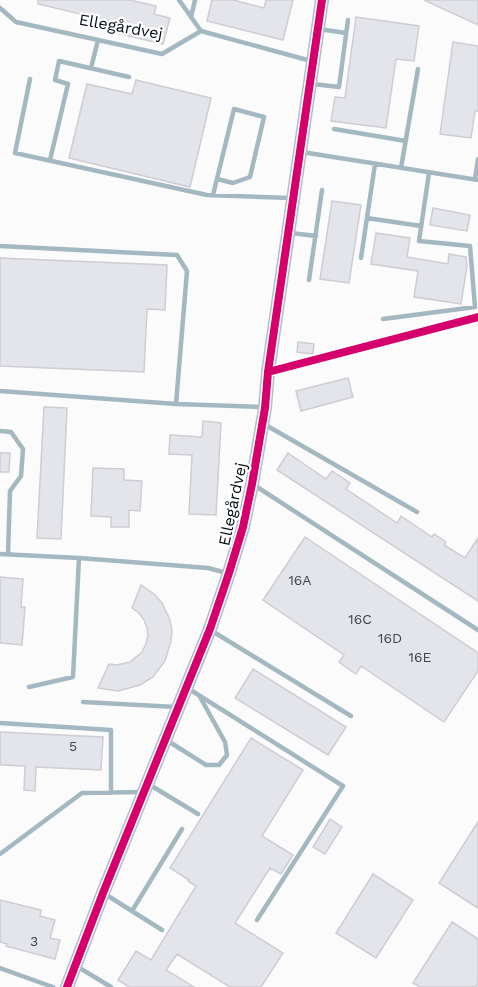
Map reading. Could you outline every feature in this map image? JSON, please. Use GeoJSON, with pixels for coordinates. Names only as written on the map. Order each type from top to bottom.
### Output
{"type":"FeatureCollection","features":[{"type":"Feature","properties":{"kind":"street","name":"Ellegårdvej"},"geometry":{"type":"LineString","coordinates":[[67,987],[210,629],[230,573],[243,526],[265,408],[268,372],[322,0]]}},
{"type":"Feature","properties":{"kind":"lane"},"geometry":{"type":"LineString","coordinates":[[179,0],[201,31],[313,62]]}},
{"type":"Feature","properties":{"kind":"lane"},"geometry":{"type":"LineString","coordinates":[[191,16],[195,0]]}},
{"type":"Feature","properties":{"kind":"lane","name":"Ellegårdvej"},"geometry":{"type":"LineString","coordinates":[[0,8],[16,22],[162,54],[201,31]]}},
{"type":"Feature","properties":{"kind":"lane"},"geometry":{"type":"LineString","coordinates":[[310,83],[339,87],[348,20]]}},
{"type":"Feature","properties":{"kind":"lane"},"geometry":{"type":"LineString","coordinates":[[318,29],[346,33]]}},
{"type":"Feature","properties":{"kind":"lane"},"geometry":{"type":"LineString","coordinates":[[92,68],[98,40]]}},
{"type":"Feature","properties":{"kind":"lane"},"geometry":{"type":"LineString","coordinates":[[50,160],[68,84],[55,80],[59,61],[129,77]]}},
{"type":"Feature","properties":{"kind":"lane"},"geometry":{"type":"LineString","coordinates":[[401,168],[418,69]]}},
{"type":"Feature","properties":{"kind":"lane"},"geometry":{"type":"LineString","coordinates":[[30,79],[15,153],[213,195],[293,198]]}},
{"type":"Feature","properties":{"kind":"lane"},"geometry":{"type":"LineString","coordinates":[[213,195],[234,110],[264,117],[250,177],[233,183],[217,179]]}},
{"type":"Feature","properties":{"kind":"lane"},"geometry":{"type":"LineString","coordinates":[[334,129],[406,141]]}},
{"type":"Feature","properties":{"kind":"lane"},"geometry":{"type":"LineString","coordinates":[[300,151],[476,180],[478,159]]}},
{"type":"Feature","properties":{"kind":"lane"},"geometry":{"type":"LineString","coordinates":[[361,258],[375,164]]}},
{"type":"Feature","properties":{"kind":"lane"},"geometry":{"type":"LineString","coordinates":[[383,319],[475,307],[470,246],[419,241],[429,173]]}},
{"type":"Feature","properties":{"kind":"lane"},"geometry":{"type":"LineString","coordinates":[[309,280],[322,190]]}},
{"type":"Feature","properties":{"kind":"lane"},"geometry":{"type":"LineString","coordinates":[[367,218],[421,226]]}},
{"type":"Feature","properties":{"kind":"lane"},"geometry":{"type":"LineString","coordinates":[[288,233],[316,236]]}},
{"type":"Feature","properties":{"kind":"lane"},"geometry":{"type":"LineString","coordinates":[[0,246],[177,255],[187,271],[176,404]]}},
{"type":"Feature","properties":{"kind":"lane"},"geometry":{"type":"LineString","coordinates":[[0,391],[265,408]]}},
{"type":"Feature","properties":{"kind":"lane"},"geometry":{"type":"LineString","coordinates":[[262,423],[417,512]]}},
{"type":"Feature","properties":{"kind":"lane"},"geometry":{"type":"LineString","coordinates":[[0,431],[12,432],[23,449],[21,476],[10,491],[8,555]]}},
{"type":"Feature","properties":{"kind":"lane"},"geometry":{"type":"LineString","coordinates":[[252,484],[478,630]]}},
{"type":"Feature","properties":{"kind":"lane"},"geometry":{"type":"LineString","coordinates":[[0,554],[208,568],[230,573]]}},
{"type":"Feature","properties":{"kind":"lane"},"geometry":{"type":"LineString","coordinates":[[29,687],[73,677],[79,558]]}},
{"type":"Feature","properties":{"kind":"lane"},"geometry":{"type":"LineString","coordinates":[[210,629],[351,716]]}},
{"type":"Feature","properties":{"kind":"lane"},"geometry":{"type":"LineString","coordinates":[[187,688],[342,786],[257,920]]}},
{"type":"Feature","properties":{"kind":"lane"},"geometry":{"type":"LineString","coordinates":[[165,739],[206,765],[219,765],[227,755],[225,742],[200,696]]}},
{"type":"Feature","properties":{"kind":"lane"},"geometry":{"type":"LineString","coordinates":[[83,702],[178,707]]}},
{"type":"Feature","properties":{"kind":"lane"},"geometry":{"type":"LineString","coordinates":[[0,723],[111,730],[111,793]]}},
{"type":"Feature","properties":{"kind":"lane"},"geometry":{"type":"LineString","coordinates":[[0,854],[82,794],[146,788],[198,814]]}},
{"type":"Feature","properties":{"kind":"lane"},"geometry":{"type":"LineString","coordinates":[[132,912],[182,829]]}},
{"type":"Feature","properties":{"kind":"lane"},"geometry":{"type":"LineString","coordinates":[[103,893],[162,930]]}},
{"type":"Feature","properties":{"kind":"lane"},"geometry":{"type":"LineString","coordinates":[[75,966],[111,987]]}},
{"type":"Feature","properties":{"kind":"lane"},"geometry":{"type":"LineString","coordinates":[[0,969],[53,987]]}},
{"type":"Feature","properties":{"kind":"building"},"geometry":{"type":"Polygon","coordinates":[[[38,0],[130,0],[156,6],[154,14],[170,18],[163,44],[108,31],[110,21],[38,4],[38,0]]]}},
{"type":"Feature","properties":{"kind":"building"},"geometry":{"type":"Polygon","coordinates":[[[212,0],[237,0],[264,8],[266,0],[293,0],[283,40],[207,21],[212,0]]]}},
{"type":"Feature","properties":{"kind":"building"},"geometry":{"type":"Polygon","coordinates":[[[424,0],[478,0],[478,25],[424,0]]]}},
{"type":"Feature","properties":{"kind":"building"},"geometry":{"type":"Polygon","coordinates":[[[356,17],[419,26],[414,61],[396,59],[386,128],[331,121],[335,97],[345,98],[356,17]]]}},
{"type":"Feature","properties":{"kind":"building"},"geometry":{"type":"Polygon","coordinates":[[[453,42],[478,46],[478,111],[475,111],[471,138],[440,134],[453,42]]]}},
{"type":"Feature","properties":{"kind":"building"},"geometry":{"type":"Polygon","coordinates":[[[136,80],[211,98],[190,187],[69,158],[87,84],[132,94],[136,80]]]}},
{"type":"Feature","properties":{"kind":"building"},"geometry":{"type":"Polygon","coordinates":[[[332,201],[361,205],[349,283],[320,279],[332,201]]]}},
{"type":"Feature","properties":{"kind":"building"},"geometry":{"type":"Polygon","coordinates":[[[433,208],[470,215],[467,231],[430,225],[433,208]]]}},
{"type":"Feature","properties":{"kind":"building"},"geometry":{"type":"Polygon","coordinates":[[[376,233],[410,238],[407,257],[448,264],[449,254],[466,257],[467,266],[461,304],[414,297],[418,271],[371,264],[376,233]]]}},
{"type":"Feature","properties":{"kind":"building"},"geometry":{"type":"Polygon","coordinates":[[[0,258],[167,265],[165,310],[147,309],[144,372],[0,366],[0,258]]]}},
{"type":"Feature","properties":{"kind":"building"},"geometry":{"type":"Polygon","coordinates":[[[298,342],[314,344],[313,354],[297,352],[298,342]]]}},
{"type":"Feature","properties":{"kind":"building"},"geometry":{"type":"Polygon","coordinates":[[[348,378],[353,397],[301,411],[296,391],[348,378]]]}},
{"type":"Feature","properties":{"kind":"building"},"geometry":{"type":"Polygon","coordinates":[[[44,407],[67,408],[61,539],[37,538],[44,407]]]}},
{"type":"Feature","properties":{"kind":"building"},"geometry":{"type":"Polygon","coordinates":[[[203,421],[221,423],[216,515],[189,514],[192,455],[169,454],[170,435],[202,437],[203,421]]]}},
{"type":"Feature","properties":{"kind":"building"},"geometry":{"type":"Polygon","coordinates":[[[0,453],[10,453],[9,472],[0,472],[0,453]]]}},
{"type":"Feature","properties":{"kind":"building"},"geometry":{"type":"Polygon","coordinates":[[[288,453],[326,479],[332,471],[350,483],[346,489],[397,523],[401,516],[432,537],[434,534],[446,542],[444,545],[465,558],[478,538],[478,601],[277,470],[288,453]]]}},
{"type":"Feature","properties":{"kind":"building"},"geometry":{"type":"Polygon","coordinates":[[[93,468],[124,469],[124,480],[142,481],[140,511],[129,510],[129,527],[111,527],[111,517],[91,516],[93,468]]]}},
{"type":"Feature","properties":{"kind":"building"},"geometry":{"type":"Polygon","coordinates":[[[305,537],[478,653],[478,671],[444,722],[361,666],[356,674],[344,666],[339,662],[344,655],[263,600],[305,537]]]}},
{"type":"Feature","properties":{"kind":"building"},"geometry":{"type":"Polygon","coordinates":[[[0,577],[23,579],[21,607],[25,607],[22,645],[0,643],[0,577]]]}},
{"type":"Feature","properties":{"kind":"building"},"geometry":{"type":"Polygon","coordinates":[[[141,585],[162,603],[170,620],[171,641],[165,661],[153,677],[140,685],[118,691],[98,688],[109,664],[130,662],[142,652],[146,644],[148,635],[144,620],[132,608],[141,585]]]}},
{"type":"Feature","properties":{"kind":"building"},"geometry":{"type":"Polygon","coordinates":[[[253,669],[346,727],[328,755],[235,698],[253,669]]]}},
{"type":"Feature","properties":{"kind":"building"},"geometry":{"type":"Polygon","coordinates":[[[0,732],[103,737],[101,770],[36,767],[35,791],[24,790],[25,766],[0,765],[0,732]]]}},
{"type":"Feature","properties":{"kind":"building"},"geometry":{"type":"Polygon","coordinates":[[[251,738],[303,770],[262,836],[293,855],[281,874],[270,868],[235,923],[283,953],[261,987],[230,987],[177,954],[166,970],[194,987],[129,987],[118,980],[136,951],[151,960],[196,886],[170,868],[251,738]]]}},
{"type":"Feature","properties":{"kind":"building"},"geometry":{"type":"Polygon","coordinates":[[[330,819],[342,827],[325,854],[313,847],[330,819]]]}},
{"type":"Feature","properties":{"kind":"building"},"geometry":{"type":"Polygon","coordinates":[[[478,822],[478,908],[439,883],[478,822]]]}},
{"type":"Feature","properties":{"kind":"building"},"geometry":{"type":"Polygon","coordinates":[[[373,874],[413,900],[376,958],[336,933],[373,874]]]}},
{"type":"Feature","properties":{"kind":"building"},"geometry":{"type":"Polygon","coordinates":[[[0,900],[41,910],[40,916],[55,920],[50,938],[60,940],[55,959],[6,946],[7,944],[0,942],[0,900]]]}},
{"type":"Feature","properties":{"kind":"building"},"geometry":{"type":"Polygon","coordinates":[[[452,922],[478,939],[478,983],[476,987],[420,987],[413,983],[452,922]]]}},
{"type":"Feature","properties":{"kind":"cycle path"},"geometry":{"type":"LineString","coordinates":[[67,987],[210,629],[243,527],[265,408],[268,372],[322,0]]}},
{"type":"Feature","properties":{"kind":"cycle path"},"geometry":{"type":"LineString","coordinates":[[268,372],[478,317]]}}]}
